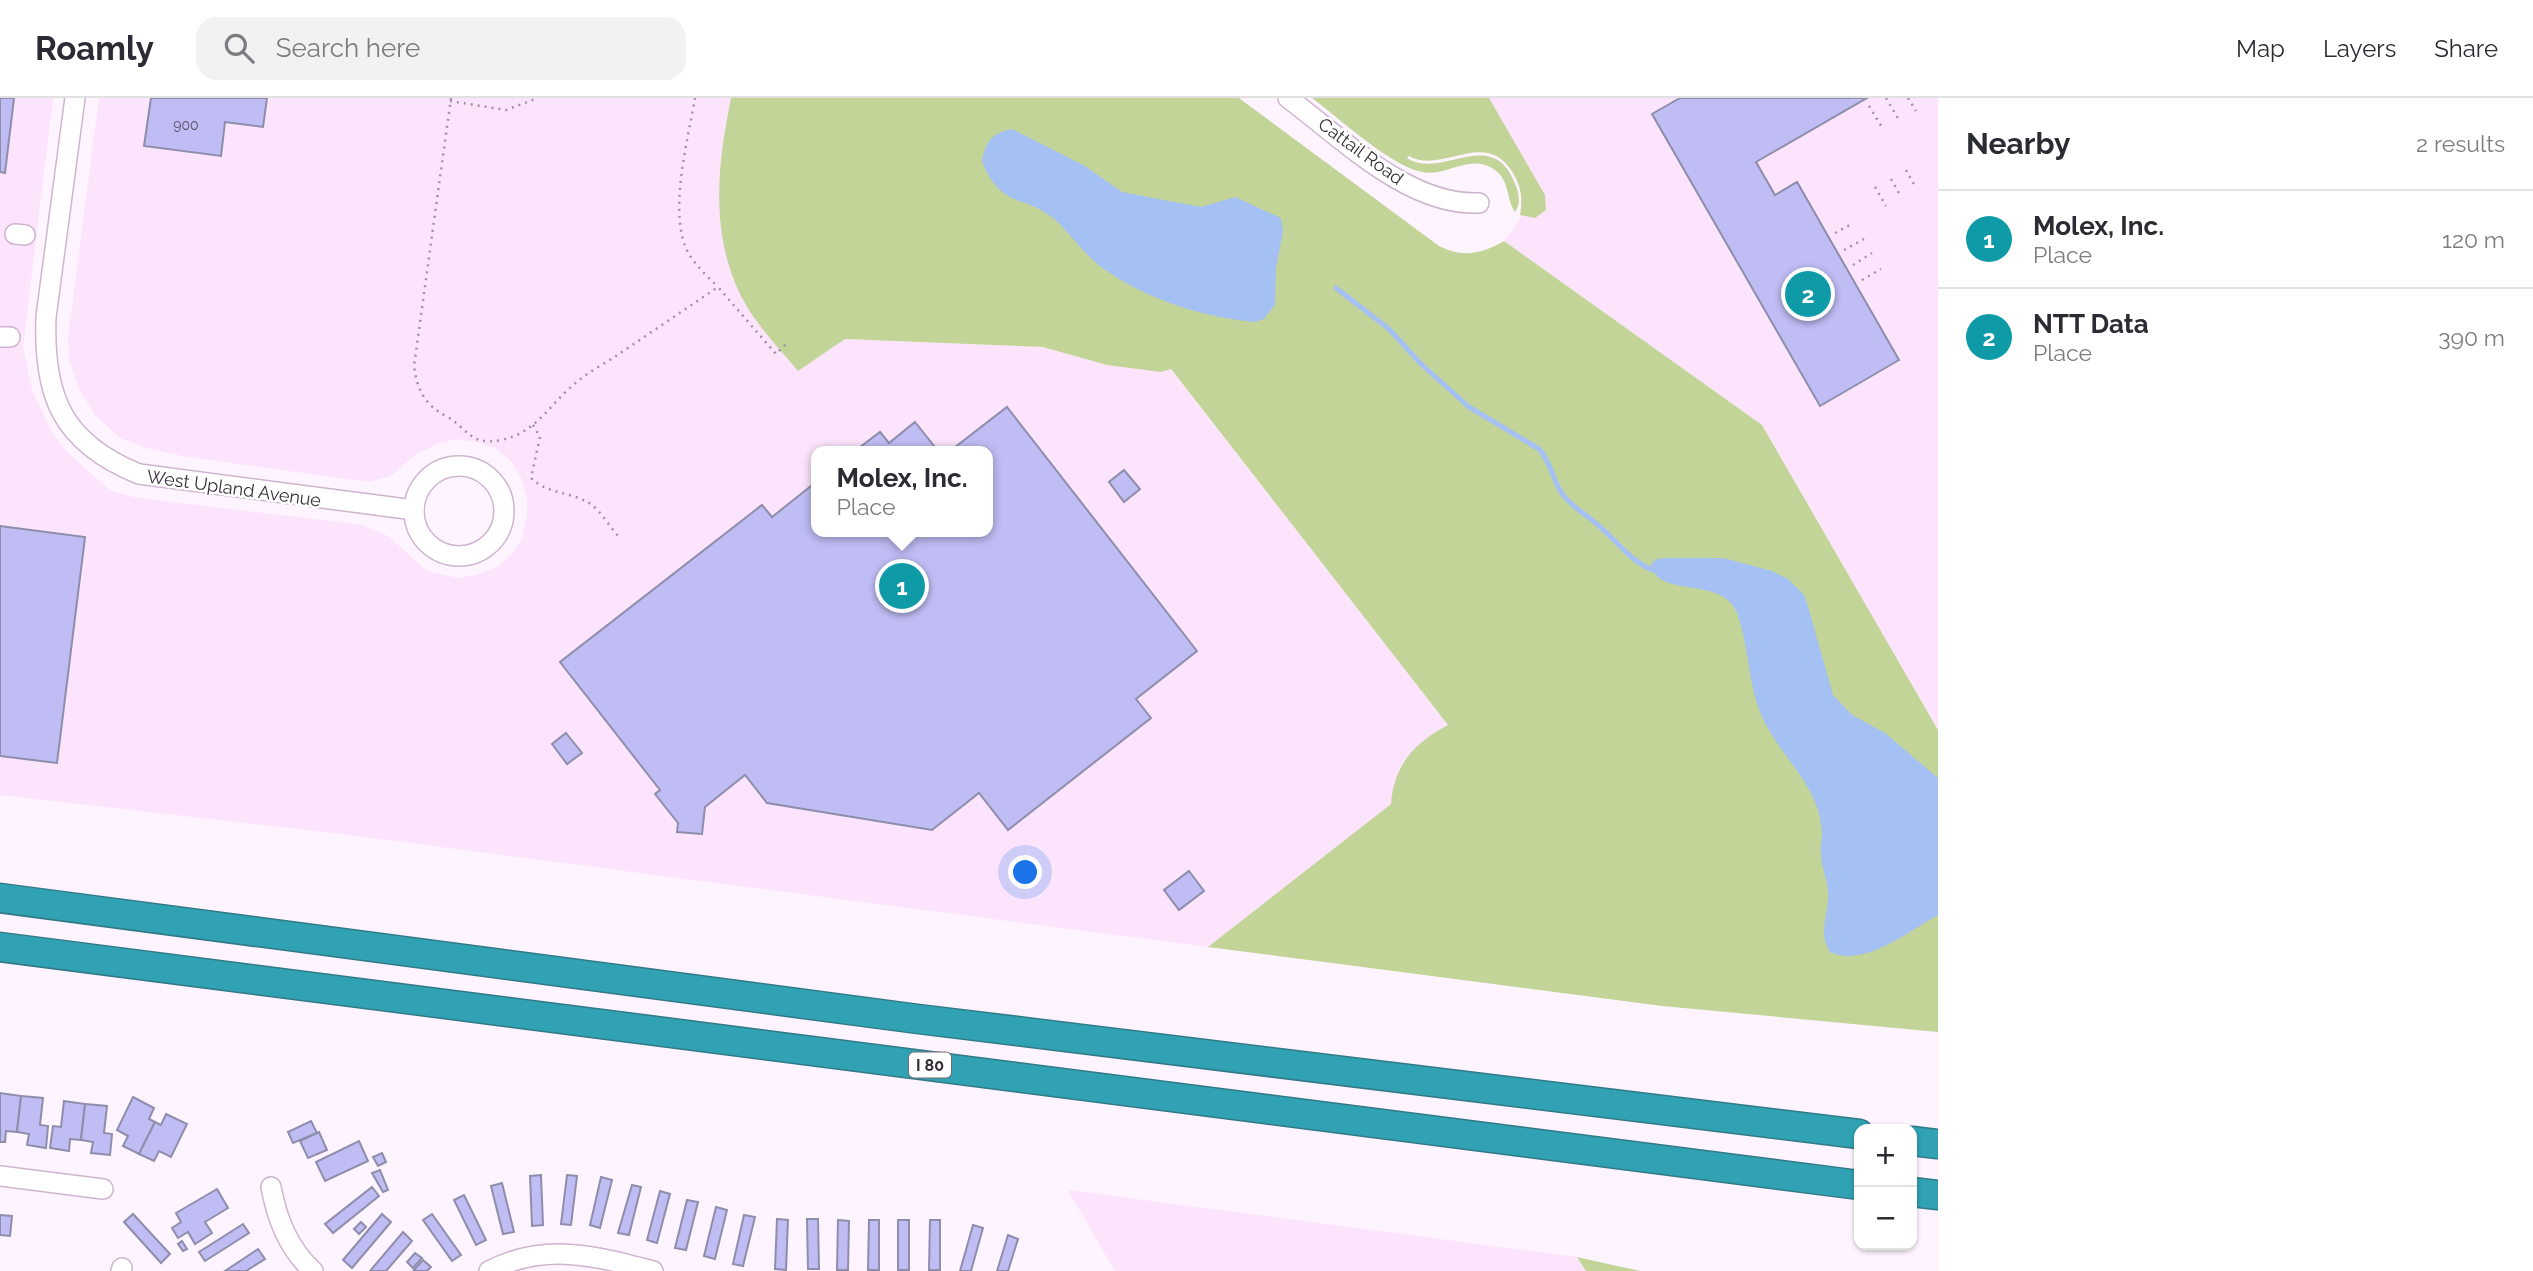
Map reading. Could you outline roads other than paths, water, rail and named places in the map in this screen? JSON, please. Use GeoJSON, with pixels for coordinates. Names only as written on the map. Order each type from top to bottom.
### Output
{"type":"FeatureCollection","features":[{"type":"Feature","properties":{"kind":"highway"},"geometry":{"type":"LineString","coordinates":[[0,898],[919,1019],[1854,1133]]}},
{"type":"Feature","properties":{"kind":"highway","name":"I 80"},"geometry":{"type":"LineString","coordinates":[[0,947],[1854,1184]]}},
{"type":"Feature","properties":{"kind":"highway"},"geometry":{"type":"LineString","coordinates":[[1917,1142],[1938,1144]]}},
{"type":"Feature","properties":{"kind":"highway"},"geometry":{"type":"LineString","coordinates":[[1917,1193],[1938,1195]]}},
{"type":"Feature","properties":{"kind":"street","name":"West Upland Avenue"},"geometry":{"type":"LineString","coordinates":[[75,98],[46,317],[45,352],[50,387],[76,433],[115,464],[139,474],[414,510]]}},
{"type":"Feature","properties":{"kind":"street","name":"Cattail Road"},"geometry":{"type":"LineString","coordinates":[[1288,98],[1413,189],[1440,200],[1460,204],[1479,203]]}},
{"type":"Feature","properties":{"kind":"street"},"geometry":{"type":"LineString","coordinates":[[451,466],[481,471],[493,481],[501,495],[504,510],[502,524],[490,542],[471,554],[457,555],[430,545],[421,535],[414,510],[417,495],[425,481],[436,471],[451,466]]}},
{"type":"Feature","properties":{"kind":"street"},"geometry":{"type":"LineString","coordinates":[[0,1176],[59,1188],[103,1189]]}},
{"type":"Feature","properties":{"kind":"street"},"geometry":{"type":"LineString","coordinates":[[271,1186],[276,1214],[289,1241],[313,1271]]}},
{"type":"Feature","properties":{"kind":"street"},"geometry":{"type":"LineString","coordinates":[[489,1271],[516,1259],[552,1252],[596,1256],[653,1271]]}},
{"type":"Feature","properties":{"kind":"water"},"geometry":{"type":"Polygon","coordinates":[[[1012,129],[1085,166],[1122,192],[1201,207],[1235,197],[1281,218],[1283,232],[1276,268],[1275,305],[1264,319],[1255,322],[1215,316],[1157,298],[1104,269],[1054,219],[1043,211],[1005,194],[989,177],[982,161],[986,148],[991,139],[999,133],[1012,129]]]}},
{"type":"Feature","properties":{"kind":"water"},"geometry":{"type":"Polygon","coordinates":[[[1723,558],[1772,571],[1788,579],[1805,596],[1833,695],[1852,715],[1885,733],[1938,778],[1938,915],[1871,952],[1843,956],[1830,952],[1824,931],[1828,891],[1821,859],[1820,818],[1810,791],[1762,716],[1737,613],[1729,601],[1718,594],[1676,585],[1655,575],[1651,564],[1656,559],[1723,558]]]}},
{"type":"Feature","properties":{"kind":"waterway"},"geometry":{"type":"LineString","coordinates":[[1336,288],[1389,329],[1421,364],[1469,407],[1539,449],[1569,502],[1629,555],[1652,570]]}},
{"type":"Feature","properties":{"kind":"place","name":"NTT Data"},"geometry":{"type":"Point","coordinates":[1808,294]}},
{"type":"Feature","properties":{"kind":"place","name":"Molex, Inc."},"geometry":{"type":"Point","coordinates":[902,586]}}]}
